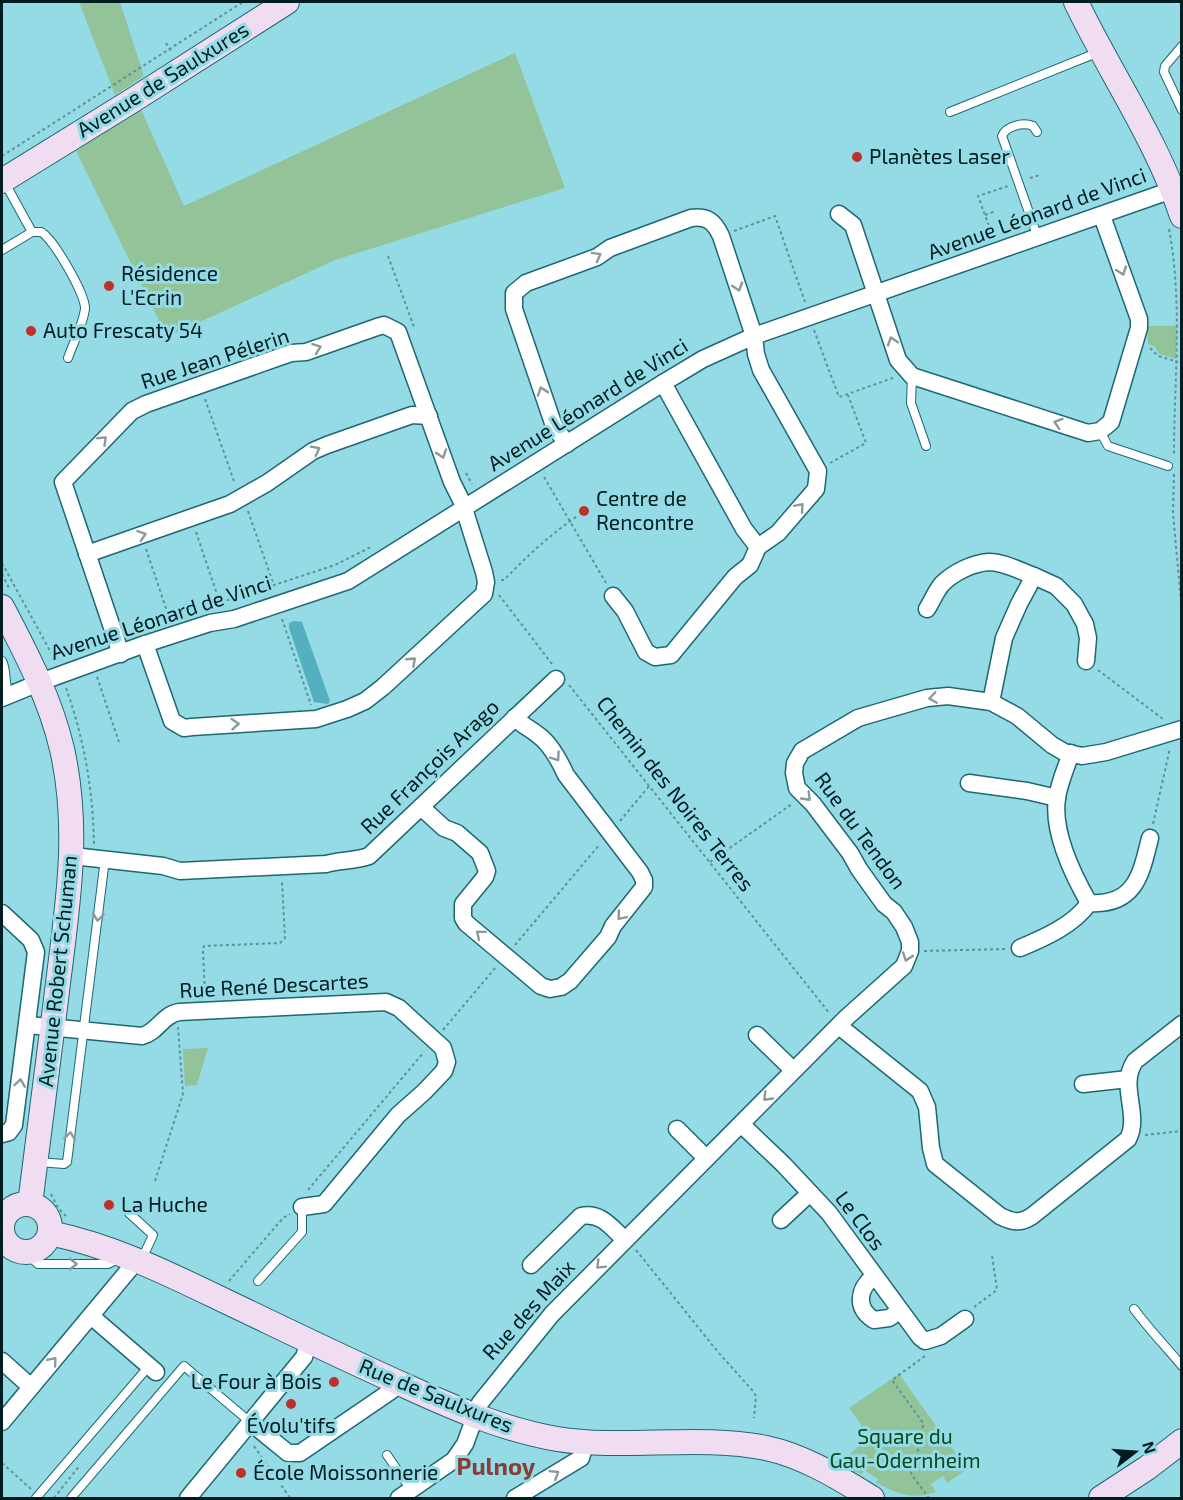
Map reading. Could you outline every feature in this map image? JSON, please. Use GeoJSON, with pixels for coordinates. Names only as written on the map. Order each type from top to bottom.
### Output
{"type":"FeatureCollection","features":[{"type":"Feature","properties":{"kind":"street","name":"Avenue de Saulxures"},"geometry":{"type":"LineString","coordinates":[[2,174],[70,138],[286,2]]}},
{"type":"Feature","properties":{"kind":"street"},"geometry":{"type":"LineString","coordinates":[[1076,2],[1124,81],[1135,113],[1172,190],[1174,220]]}},
{"type":"Feature","properties":{"kind":"street"},"geometry":{"type":"LineString","coordinates":[[1088,2],[1104,50]]}},
{"type":"Feature","properties":{"kind":"street","name":"Avenue Léonard de Vinci"},"geometry":{"type":"LineString","coordinates":[[5,697],[40,682],[210,623],[234,619],[348,581],[663,383],[703,360],[754,336],[877,295],[1172,190]]}},
{"type":"Feature","properties":{"kind":"street"},"geometry":{"type":"LineString","coordinates":[[839,214],[853,225],[898,360],[909,373],[1088,433],[1100,431],[1111,422],[1139,328],[1139,319],[1102,216]]}},
{"type":"Feature","properties":{"kind":"street"},"geometry":{"type":"LineString","coordinates":[[567,444],[554,426],[514,309],[514,293],[526,283],[597,257],[610,248],[691,219],[702,217],[711,220],[721,236],[754,336],[761,370],[818,471],[816,489],[778,533],[758,547],[750,565],[735,578],[671,655],[655,657],[646,652],[625,611],[613,596]]}},
{"type":"Feature","properties":{"kind":"street","name":"Rue Jean Pélerin"},"geometry":{"type":"LineString","coordinates":[[121,654],[63,482],[132,411],[291,353],[306,352],[384,326],[398,332],[464,509],[486,582]]}},
{"type":"Feature","properties":{"kind":"street"},"geometry":{"type":"LineString","coordinates":[[663,383],[744,529],[758,547]]}},
{"type":"Feature","properties":{"kind":"street"},"geometry":{"type":"LineString","coordinates":[[87,554],[243,498],[320,448],[412,415],[429,416]]}},
{"type":"Feature","properties":{"kind":"street"},"geometry":{"type":"LineString","coordinates":[[927,609],[941,585],[960,571],[989,562],[1007,566],[1056,586],[1074,604],[1085,624],[1088,638],[1086,661]]}},
{"type":"Feature","properties":{"kind":"street"},"geometry":{"type":"LineString","coordinates":[[991,702],[1004,638],[1034,576]]}},
{"type":"Feature","properties":{"kind":"street"},"geometry":{"type":"LineString","coordinates":[[145,645],[172,721],[177,725],[192,728],[316,719],[356,705],[383,687],[483,594],[486,582]]}},
{"type":"Feature","properties":{"kind":"street","name":"Avenue Robert Schuman"},"geometry":{"type":"LineString","coordinates":[[2,607],[40,682],[55,722],[67,775],[72,820],[71,886],[30,1204]]}},
{"type":"Feature","properties":{"kind":"street","name":"Rue François Arago"},"geometry":{"type":"LineString","coordinates":[[73,856],[162,866],[180,871],[326,864],[358,860],[369,856],[559,676]]}},
{"type":"Feature","properties":{"kind":"street","name":"Rue du Tendon"},"geometry":{"type":"LineString","coordinates":[[910,951],[910,942],[904,927],[894,912],[884,904],[850,853],[797,788],[795,763],[802,751],[858,718],[927,698],[948,696],[991,702],[1017,716],[1052,745],[1082,756],[1106,752],[1182,729]]}},
{"type":"Feature","properties":{"kind":"street"},"geometry":{"type":"LineString","coordinates":[[422,807],[444,828],[457,834],[480,853],[487,871],[485,877],[463,904],[463,918],[466,923],[541,986],[550,989],[561,987],[570,981],[608,937],[613,926],[640,894],[644,887],[644,880],[540,736],[523,727],[515,717]]}},
{"type":"Feature","properties":{"kind":"street"},"geometry":{"type":"LineString","coordinates":[[1071,753],[1057,798],[1057,816],[1068,861],[1089,903]]}},
{"type":"Feature","properties":{"kind":"street"},"geometry":{"type":"LineString","coordinates":[[969,783],[1027,791],[1057,798]]}},
{"type":"Feature","properties":{"kind":"street"},"geometry":{"type":"LineString","coordinates":[[1089,903],[1101,904],[1116,900],[1131,890],[1141,875],[1150,838]]}},
{"type":"Feature","properties":{"kind":"street"},"geometry":{"type":"LineString","coordinates":[[1020,948],[1043,938],[1082,914],[1089,903]]}},
{"type":"Feature","properties":{"kind":"street"},"geometry":{"type":"LineString","coordinates":[[2,914],[32,939],[36,952],[14,1125],[9,1132],[2,1134]]}},
{"type":"Feature","properties":{"kind":"street"},"geometry":{"type":"LineString","coordinates":[[910,951],[904,966],[839,1026],[920,1091],[927,1107],[935,1164],[1008,1220],[1019,1222],[1032,1216],[1120,1146],[1130,1134],[1128,1078],[1135,1061],[1182,1024]]}},
{"type":"Feature","properties":{"kind":"street","name":"Rue René Descartes"},"geometry":{"type":"LineString","coordinates":[[28,1025],[142,1036],[152,1032],[172,1013],[386,1002],[399,1008],[443,1048],[447,1062],[444,1071],[398,1115],[324,1204],[302,1208]]}},
{"type":"Feature","properties":{"kind":"street","name":"Rue des Maix"},"geometry":{"type":"LineString","coordinates":[[405,1494],[454,1460],[465,1444],[474,1416],[485,1396],[536,1331],[839,1026]]}},
{"type":"Feature","properties":{"kind":"street"},"geometry":{"type":"LineString","coordinates":[[757,1035],[793,1070]]}},
{"type":"Feature","properties":{"kind":"street"},"geometry":{"type":"LineString","coordinates":[[1083,1084],[1128,1078]]}},
{"type":"Feature","properties":{"kind":"street","name":"Le Clos"},"geometry":{"type":"LineString","coordinates":[[741,1124],[829,1213],[900,1311],[925,1341]]}},
{"type":"Feature","properties":{"kind":"street"},"geometry":{"type":"LineString","coordinates":[[677,1129],[706,1158]]}},
{"type":"Feature","properties":{"kind":"street","name":"Le Clos"},"geometry":{"type":"LineString","coordinates":[[781,1220],[810,1193]]}},
{"type":"Feature","properties":{"kind":"street"},"geometry":{"type":"LineString","coordinates":[[30,1204],[45,1213],[50,1233],[40,1248],[24,1252],[12,1248],[6,1242],[2,1225],[10,1210],[16,1206],[30,1204]]}},
{"type":"Feature","properties":{"kind":"street","name":"Rue des Maix"},"geometry":{"type":"LineString","coordinates":[[531,1265],[581,1216],[589,1214],[603,1218],[625,1240]]}},
{"type":"Feature","properties":{"kind":"street","name":"Rue de Saulxures"},"geometry":{"type":"LineString","coordinates":[[50,1233],[80,1239],[134,1258],[396,1382],[474,1416],[517,1430],[558,1439],[586,1442],[706,1443],[765,1448],[791,1455],[816,1466],[872,1498]]}},
{"type":"Feature","properties":{"kind":"street"},"geometry":{"type":"LineString","coordinates":[[2,1422],[91,1316],[134,1258]]}},
{"type":"Feature","properties":{"kind":"street","name":"Le Clos"},"geometry":{"type":"LineString","coordinates":[[874,1276],[866,1282],[861,1293],[860,1301],[863,1310],[874,1320],[889,1318],[900,1311]]}},
{"type":"Feature","properties":{"kind":"street"},"geometry":{"type":"LineString","coordinates":[[91,1316],[152,1369]]}},
{"type":"Feature","properties":{"kind":"street"},"geometry":{"type":"LineString","coordinates":[[925,1341],[940,1336],[965,1319]]}},
{"type":"Feature","properties":{"kind":"street"},"geometry":{"type":"LineString","coordinates":[[197,1495],[246,1427],[304,1357],[309,1341]]}},
{"type":"Feature","properties":{"kind":"street"},"geometry":{"type":"LineString","coordinates":[[2,1361],[31,1386]]}},
{"type":"Feature","properties":{"kind":"street"},"geometry":{"type":"LineString","coordinates":[[246,1427],[288,1453],[300,1453],[390,1390],[396,1382]]}},
{"type":"Feature","properties":{"kind":"street"},"geometry":{"type":"LineString","coordinates":[[1101,1498],[1147,1468],[1182,1441]]}},
{"type":"Feature","properties":{"kind":"street"},"geometry":{"type":"LineString","coordinates":[[515,1498],[581,1458],[586,1442]]}},
{"type":"Feature","properties":{"kind":"lane"},"geometry":{"type":"LineString","coordinates":[[1182,46],[1165,66],[1164,72],[1182,110]]}},
{"type":"Feature","properties":{"kind":"lane"},"geometry":{"type":"LineString","coordinates":[[950,112],[1104,50]]}},
{"type":"Feature","properties":{"kind":"lane"},"geometry":{"type":"LineString","coordinates":[[1037,132],[1033,126],[1023,124],[1003,132],[1002,136],[1038,238]]}},
{"type":"Feature","properties":{"kind":"lane"},"geometry":{"type":"LineString","coordinates":[[2,174],[32,232]]}},
{"type":"Feature","properties":{"kind":"lane"},"geometry":{"type":"LineString","coordinates":[[2,250],[32,232],[41,232],[52,242],[84,302],[83,316],[68,358]]}},
{"type":"Feature","properties":{"kind":"lane"},"geometry":{"type":"LineString","coordinates":[[909,373],[910,402],[926,446]]}},
{"type":"Feature","properties":{"kind":"lane"},"geometry":{"type":"LineString","coordinates":[[1100,431],[1108,446],[1171,466]]}},
{"type":"Feature","properties":{"kind":"lane"},"geometry":{"type":"LineString","coordinates":[[2,661],[5,697]]}},
{"type":"Feature","properties":{"kind":"lane"},"geometry":{"type":"LineString","coordinates":[[36,1162],[64,1164],[67,1162],[105,859]]}},
{"type":"Feature","properties":{"kind":"lane"},"geometry":{"type":"LineString","coordinates":[[258,1281],[302,1232],[302,1208]]}},
{"type":"Feature","properties":{"kind":"lane"},"geometry":{"type":"LineString","coordinates":[[24,1252],[38,1264],[108,1264],[134,1258],[153,1235],[129,1213]]}},
{"type":"Feature","properties":{"kind":"lane"},"geometry":{"type":"LineString","coordinates":[[1134,1309],[1182,1366]]}},
{"type":"Feature","properties":{"kind":"lane"},"geometry":{"type":"LineString","coordinates":[[71,1498],[184,1366],[246,1427]]}},
{"type":"Feature","properties":{"kind":"lane"},"geometry":{"type":"LineString","coordinates":[[37,1497],[152,1369]]}},
{"type":"Feature","properties":{"kind":"lane"},"geometry":{"type":"LineString","coordinates":[[387,1455],[405,1494]]}},
{"type":"Feature","properties":{"kind":"path"},"geometry":{"type":"LineString","coordinates":[[2,174],[243,2]]}},
{"type":"Feature","properties":{"kind":"path"},"geometry":{"type":"LineString","coordinates":[[993,237],[977,196],[1040,175]]}},
{"type":"Feature","properties":{"kind":"path"},"geometry":{"type":"LineString","coordinates":[[985,215],[996,212]]}},
{"type":"Feature","properties":{"kind":"path"},"geometry":{"type":"LineString","coordinates":[[721,236],[775,216],[802,299],[813,317],[814,333],[839,398],[909,373]]}},
{"type":"Feature","properties":{"kind":"path"},"geometry":{"type":"LineString","coordinates":[[1174,220],[1181,329],[1174,457]]}},
{"type":"Feature","properties":{"kind":"path"},"geometry":{"type":"LineString","coordinates":[[1136,343],[1152,348],[1158,356],[1179,362]]}},
{"type":"Feature","properties":{"kind":"path"},"geometry":{"type":"LineString","coordinates":[[200,385],[237,491],[243,498],[272,580],[271,586],[316,719]]}},
{"type":"Feature","properties":{"kind":"path"},"geometry":{"type":"LineString","coordinates":[[818,471],[866,443],[848,394]]}},
{"type":"Feature","properties":{"kind":"path"},"geometry":{"type":"LineString","coordinates":[[536,463],[613,596]]}},
{"type":"Feature","properties":{"kind":"path"},"geometry":{"type":"LineString","coordinates":[[1171,466],[1182,613]]}},
{"type":"Feature","properties":{"kind":"path"},"geometry":{"type":"LineString","coordinates":[[504,580],[539,544],[582,513]]}},
{"type":"Feature","properties":{"kind":"path"},"geometry":{"type":"LineString","coordinates":[[191,518],[220,603]]}},
{"type":"Feature","properties":{"kind":"path"},"geometry":{"type":"LineString","coordinates":[[141,535],[170,620]]}},
{"type":"Feature","properties":{"kind":"path","name":"Chemin des Noires Terres"},"geometry":{"type":"LineString","coordinates":[[486,582],[497,592],[559,676],[839,1026]]}},
{"type":"Feature","properties":{"kind":"path"},"geometry":{"type":"LineString","coordinates":[[93,663],[119,742]]}},
{"type":"Feature","properties":{"kind":"path"},"geometry":{"type":"LineString","coordinates":[[710,862],[804,795]]}},
{"type":"Feature","properties":{"kind":"path"},"geometry":{"type":"LineString","coordinates":[[206,1011],[202,951],[204,946],[280,943],[283,941],[282,866]]}},
{"type":"Feature","properties":{"kind":"path"},"geometry":{"type":"LineString","coordinates":[[910,951],[1020,948]]}},
{"type":"Feature","properties":{"kind":"path"},"geometry":{"type":"LineString","coordinates":[[156,1181],[183,1094],[178,1050],[179,1030],[172,1013]]}},
{"type":"Feature","properties":{"kind":"path"},"geometry":{"type":"LineString","coordinates":[[1130,1134],[1149,1135],[1182,1131]]}},
{"type":"Feature","properties":{"kind":"path"},"geometry":{"type":"LineString","coordinates":[[625,1240],[636,1250],[718,1352],[752,1390],[756,1396],[754,1418]]}},
{"type":"Feature","properties":{"kind":"path"},"geometry":{"type":"LineString","coordinates":[[965,1319],[962,1316],[997,1290],[992,1255]]}},
{"type":"Feature","properties":{"kind":"path"},"geometry":{"type":"LineString","coordinates":[[925,1341],[930,1352],[892,1380],[923,1423],[922,1436],[911,1474],[929,1498]]}},
{"type":"Feature","properties":{"kind":"path"},"geometry":{"type":"LineString","coordinates":[[246,1427],[249,1440],[290,1498]]}},
{"type":"Feature","properties":{"kind":"path"},"geometry":{"type":"LineString","coordinates":[[2,1463],[37,1497]]}},
{"type":"Feature","properties":{"kind":"green space"},"geometry":{"type":"Polygon","coordinates":[[[79,2],[120,2],[144,76],[115,95],[79,2]]]}},
{"type":"Feature","properties":{"kind":"green space"},"geometry":{"type":"Polygon","coordinates":[[[515,53],[565,188],[335,260],[167,337],[76,151],[140,107],[184,206],[515,53]]]}},
{"type":"Feature","properties":{"kind":"green space"},"geometry":{"type":"Polygon","coordinates":[[[1147,326],[1177,326],[1176,359],[1159,354],[1155,347],[1148,344],[1147,326]]]}},
{"type":"Feature","properties":{"kind":"green space"},"geometry":{"type":"Polygon","coordinates":[[[208,1048],[197,1085],[185,1086],[183,1049],[208,1048]]]}},
{"type":"Feature","properties":{"kind":"green space","name":"Square du Gau-Odernheim"},"geometry":{"type":"Polygon","coordinates":[[[899,1374],[967,1469],[947,1483],[943,1476],[931,1484],[936,1492],[920,1496],[891,1490],[876,1482],[878,1479],[864,1470],[862,1474],[837,1467],[869,1436],[849,1408],[899,1374]]]}},
{"type":"Feature","properties":{"kind":"water"},"geometry":{"type":"Polygon","coordinates":[[[302,622],[330,701],[328,704],[314,702],[289,628],[289,623],[302,622]]]}},
{"type":"Feature","properties":{"kind":"place","name":"Planètes Laser"},"geometry":{"type":"Point","coordinates":[857,157]}},
{"type":"Feature","properties":{"kind":"place","name":"Résidence L'Ecrin"},"geometry":{"type":"Point","coordinates":[109,286]}},
{"type":"Feature","properties":{"kind":"place","name":"Auto Frescaty 54"},"geometry":{"type":"Point","coordinates":[31,331]}},
{"type":"Feature","properties":{"kind":"place","name":"Centre de Rencontre"},"geometry":{"type":"Point","coordinates":[584,511]}},
{"type":"Feature","properties":{"kind":"place","name":"La Huche"},"geometry":{"type":"Point","coordinates":[109,1205]}},
{"type":"Feature","properties":{"kind":"place","name":"Le Four à Bois"},"geometry":{"type":"Point","coordinates":[334,1382]}},
{"type":"Feature","properties":{"kind":"place","name":"Évolu'tifs"},"geometry":{"type":"Point","coordinates":[291,1404]}},
{"type":"Feature","properties":{"kind":"place","name":"École Moissonnerie"},"geometry":{"type":"Point","coordinates":[241,1473]}},
{"type":"Feature","properties":{"kind":"district","name":"Pulnoy"},"geometry":{"type":"Point","coordinates":[496,1467]}}]}
